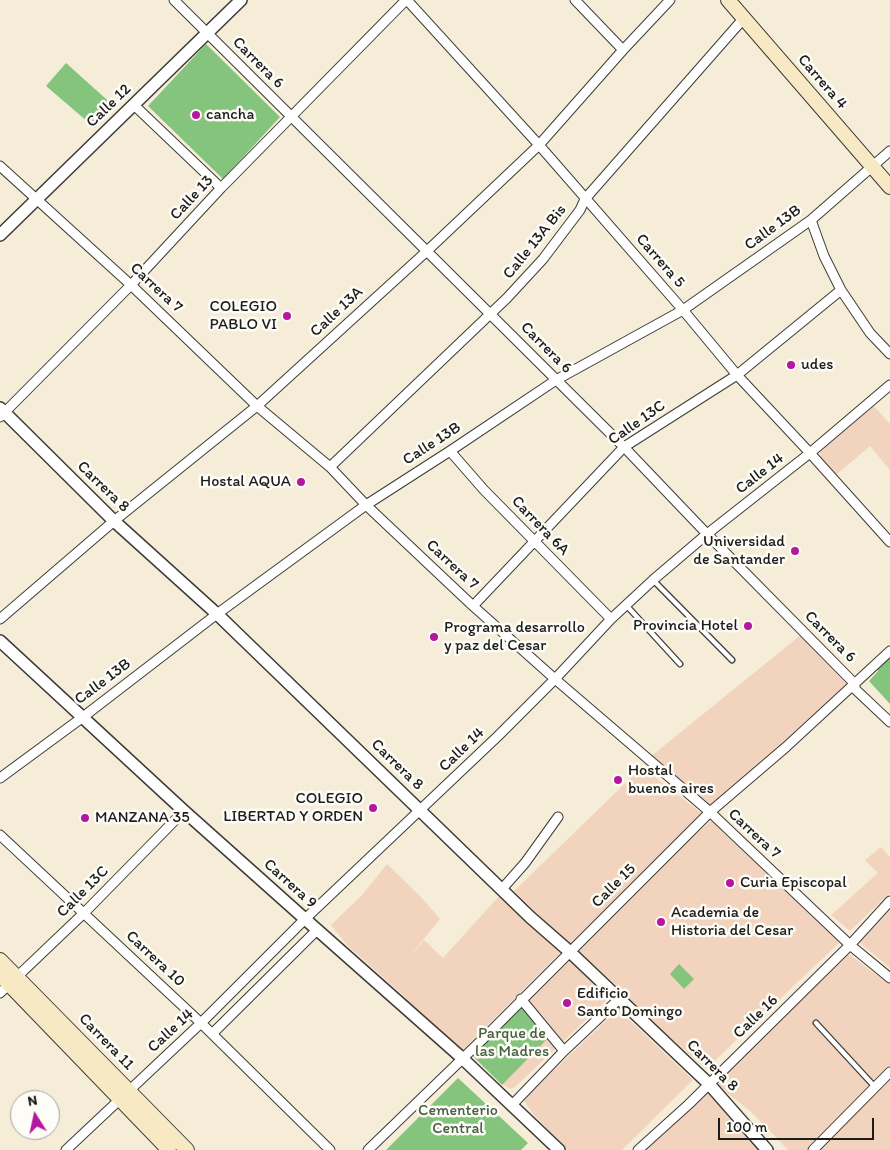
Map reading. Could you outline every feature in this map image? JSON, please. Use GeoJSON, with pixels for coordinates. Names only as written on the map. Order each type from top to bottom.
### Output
{"type":"FeatureCollection","features":[{"type":"Feature","properties":{"kind":"main road","name":"Carrera 4"},"geometry":{"type":"LineString","coordinates":[[728,0],[890,186]]}},
{"type":"Feature","properties":{"kind":"main road","name":"Carrera 11"},"geometry":{"type":"LineString","coordinates":[[0,960],[7,982],[124,1096],[186,1150]]}},
{"type":"Feature","properties":{"kind":"main road","name":"Carrera 11"},"geometry":{"type":"LineString","coordinates":[[124,1096],[169,1150]]}},
{"type":"Feature","properties":{"kind":"street","name":"Carrera 6"},"geometry":{"type":"LineString","coordinates":[[174,0],[624,447],[855,684],[855,689],[890,722]]}},
{"type":"Feature","properties":{"kind":"street","name":"Calle 12"},"geometry":{"type":"LineString","coordinates":[[0,235],[241,0]]}},
{"type":"Feature","properties":{"kind":"street","name":"Calle 13"},"geometry":{"type":"LineString","coordinates":[[2,412],[131,285],[221,188],[406,0]]}},
{"type":"Feature","properties":{"kind":"street","name":"Carrera 5"},"geometry":{"type":"LineString","coordinates":[[406,0],[538,145],[683,310],[737,375],[890,542]]}},
{"type":"Feature","properties":{"kind":"street"},"geometry":{"type":"LineString","coordinates":[[575,0],[623,50]]}},
{"type":"Feature","properties":{"kind":"street","name":"Calle 13A"},"geometry":{"type":"LineString","coordinates":[[0,619],[114,521],[257,406],[427,251],[538,145],[670,0]]}},
{"type":"Feature","properties":{"kind":"street","name":"Calle 13A Bis"},"geometry":{"type":"LineString","coordinates":[[330,467],[491,314],[543,259],[580,210],[585,199],[744,18]]}},
{"type":"Feature","properties":{"kind":"street"},"geometry":{"type":"LineString","coordinates":[[134,105],[221,188]]}},
{"type":"Feature","properties":{"kind":"street","name":"Calle 13B"},"geometry":{"type":"LineString","coordinates":[[0,778],[217,614],[366,505],[556,380],[683,310],[811,220],[890,151]]}},
{"type":"Feature","properties":{"kind":"street","name":"Carrera 7"},"geometry":{"type":"LineString","coordinates":[[0,166],[131,285],[257,406],[330,467],[366,505],[473,606],[710,812],[850,945],[890,978]]}},
{"type":"Feature","properties":{"kind":"street"},"geometry":{"type":"LineString","coordinates":[[811,220],[824,256],[841,290],[870,333],[890,354]]}},
{"type":"Feature","properties":{"kind":"street","name":"Calle 13C"},"geometry":{"type":"LineString","coordinates":[[473,606],[624,447],[737,375],[841,290]]}},
{"type":"Feature","properties":{"kind":"street","name":"Calle 14"},"geometry":{"type":"LineString","coordinates":[[66,1150],[201,1023],[305,919],[498,736],[626,605],[707,534],[810,454],[890,385]]}},
{"type":"Feature","properties":{"kind":"street","name":"Carrera 8"},"geometry":{"type":"LineString","coordinates":[[2,412],[114,521],[217,614],[530,917],[570,952],[709,1084],[767,1150]]}},
{"type":"Feature","properties":{"kind":"street","name":"Carrera 6A"},"geometry":{"type":"LineString","coordinates":[[450,451],[484,490],[611,619]]}},
{"type":"Feature","properties":{"kind":"street","name":"Carrera 9"},"geometry":{"type":"LineString","coordinates":[[0,641],[184,811],[462,1058],[559,1150]]}},
{"type":"Feature","properties":{"kind":"street","name":"Calle 15"},"geometry":{"type":"LineString","coordinates":[[368,1150],[488,1034],[710,812],[890,651]]}},
{"type":"Feature","properties":{"kind":"street","name":"Calle 13C"},"geometry":{"type":"LineString","coordinates":[[7,982],[84,913],[184,811]]}},
{"type":"Feature","properties":{"kind":"street"},"geometry":{"type":"LineString","coordinates":[[502,889],[525,863],[558,817]]}},
{"type":"Feature","properties":{"kind":"street","name":"Carrera 10"},"geometry":{"type":"LineString","coordinates":[[0,835],[201,1023],[330,1150]]}},
{"type":"Feature","properties":{"kind":"street","name":"Calle 16"},"geometry":{"type":"LineString","coordinates":[[638,1150],[689,1104],[850,945],[890,901]]}},
{"type":"Feature","properties":{"kind":"street"},"geometry":{"type":"LineString","coordinates":[[212,1034],[317,930]]}},
{"type":"Feature","properties":{"kind":"street"},"geometry":{"type":"LineString","coordinates":[[521,999],[564,1051]]}},
{"type":"Feature","properties":{"kind":"street"},"geometry":{"type":"LineString","coordinates":[[512,1105],[564,1051],[619,999]]}},
{"type":"Feature","properties":{"kind":"street"},"geometry":{"type":"LineString","coordinates":[[813,1150],[890,1072]]}},
{"type":"Feature","properties":{"kind":"lane"},"geometry":{"type":"LineString","coordinates":[[653,580],[732,660]]}},
{"type":"Feature","properties":{"kind":"lane"},"geometry":{"type":"LineString","coordinates":[[626,605],[680,664]]}},
{"type":"Feature","properties":{"kind":"lane"},"geometry":{"type":"LineString","coordinates":[[816,1023],[875,1086]]}},
{"type":"Feature","properties":{"kind":"shaded area"},"geometry":{"type":"Polygon","coordinates":[[[873,405],[890,424],[890,470],[870,446],[836,475],[820,457],[821,451],[873,405]]]}},
{"type":"Feature","properties":{"kind":"shaded area"},"geometry":{"type":"Polygon","coordinates":[[[802,634],[848,683],[709,810],[650,757],[802,634]]]}},
{"type":"Feature","properties":{"kind":"shaded area"},"geometry":{"type":"Polygon","coordinates":[[[642,767],[701,813],[570,946],[514,891],[642,767]]]}},
{"type":"Feature","properties":{"kind":"shaded area"},"geometry":{"type":"Polygon","coordinates":[[[711,821],[839,943],[706,1069],[639,1010],[616,985],[577,951],[670,856],[711,821]]]}},
{"type":"Feature","properties":{"kind":"shaded area"},"geometry":{"type":"Polygon","coordinates":[[[881,847],[890,857],[890,893],[850,931],[831,915],[878,873],[865,860],[881,847]]]}},
{"type":"Feature","properties":{"kind":"shaded area"},"geometry":{"type":"Polygon","coordinates":[[[387,864],[421,897],[440,919],[405,962],[424,940],[443,958],[500,895],[560,953],[463,1050],[404,1001],[406,998],[347,945],[331,925],[362,895],[387,864]]]}},
{"type":"Feature","properties":{"kind":"shaded area"},"geometry":{"type":"Polygon","coordinates":[[[890,909],[890,968],[860,943],[864,936],[890,909]]]}},
{"type":"Feature","properties":{"kind":"shaded area"},"geometry":{"type":"Polygon","coordinates":[[[850,955],[890,985],[890,1066],[807,1150],[788,1150],[749,1110],[718,1085],[722,1077],[850,955]]]}},
{"type":"Feature","properties":{"kind":"shaded area"},"geometry":{"type":"Polygon","coordinates":[[[569,956],[605,994],[606,1001],[515,1087],[510,1089],[475,1059],[475,1054],[569,956]]]}},
{"type":"Feature","properties":{"kind":"shaded area"},"geometry":{"type":"Polygon","coordinates":[[[618,1009],[693,1080],[622,1150],[567,1150],[533,1114],[524,1101],[532,1091],[618,1009]]]}},
{"type":"Feature","properties":{"kind":"shaded area"},"geometry":{"type":"Polygon","coordinates":[[[890,1079],[890,1150],[819,1150],[890,1079]]]}},
{"type":"Feature","properties":{"kind":"shaded area"},"geometry":{"type":"Polygon","coordinates":[[[709,1091],[762,1150],[645,1150],[709,1091]]]}},
{"type":"Feature","properties":{"kind":"green space"},"geometry":{"type":"Polygon","coordinates":[[[206,44],[280,117],[223,179],[148,106],[206,44]]]}},
{"type":"Feature","properties":{"kind":"green space"},"geometry":{"type":"Polygon","coordinates":[[[66,63],[115,107],[95,128],[46,86],[66,63]]]}},
{"type":"Feature","properties":{"kind":"green space"},"geometry":{"type":"Polygon","coordinates":[[[890,656],[890,704],[869,681],[878,671],[877,667],[890,656]]]}},
{"type":"Feature","properties":{"kind":"green space"},"geometry":{"type":"Polygon","coordinates":[[[679,964],[694,979],[684,989],[670,974],[679,964]]]}},
{"type":"Feature","properties":{"kind":"green space","name":"Parque de las Madres"},"geometry":{"type":"Polygon","coordinates":[[[519,1005],[551,1035],[502,1085],[471,1054],[519,1005]]]}},
{"type":"Feature","properties":{"kind":"green space","name":"Cementerio Central"},"geometry":{"type":"Polygon","coordinates":[[[458,1078],[528,1143],[521,1150],[386,1150],[458,1078]]]}},
{"type":"Feature","properties":{"kind":"place","name":"cancha"},"geometry":{"type":"Point","coordinates":[196,115]}},
{"type":"Feature","properties":{"kind":"place","name":"COLEGIO PABLO VI"},"geometry":{"type":"Point","coordinates":[287,316]}},
{"type":"Feature","properties":{"kind":"place","name":"udes"},"geometry":{"type":"Point","coordinates":[791,365]}},
{"type":"Feature","properties":{"kind":"place","name":"Hostal AQUA"},"geometry":{"type":"Point","coordinates":[301,482]}},
{"type":"Feature","properties":{"kind":"place","name":"Universidad de Santander"},"geometry":{"type":"Point","coordinates":[795,551]}},
{"type":"Feature","properties":{"kind":"place","name":"Provincia Hotel"},"geometry":{"type":"Point","coordinates":[748,626]}},
{"type":"Feature","properties":{"kind":"place","name":"Programa desarrollo y paz del Cesar"},"geometry":{"type":"Point","coordinates":[434,637]}},
{"type":"Feature","properties":{"kind":"place","name":"Hostal buenos aires"},"geometry":{"type":"Point","coordinates":[618,780]}},
{"type":"Feature","properties":{"kind":"place","name":"COLEGIO LIBERTAD Y ORDEN"},"geometry":{"type":"Point","coordinates":[373,808]}},
{"type":"Feature","properties":{"kind":"place","name":"MANZANA 35"},"geometry":{"type":"Point","coordinates":[85,818]}},
{"type":"Feature","properties":{"kind":"place","name":"Curia Episcopal"},"geometry":{"type":"Point","coordinates":[730,883]}},
{"type":"Feature","properties":{"kind":"place","name":"Academia de Historia del Cesar"},"geometry":{"type":"Point","coordinates":[661,922]}},
{"type":"Feature","properties":{"kind":"place","name":"Edificio Santo Domingo"},"geometry":{"type":"Point","coordinates":[567,1003]}}]}
